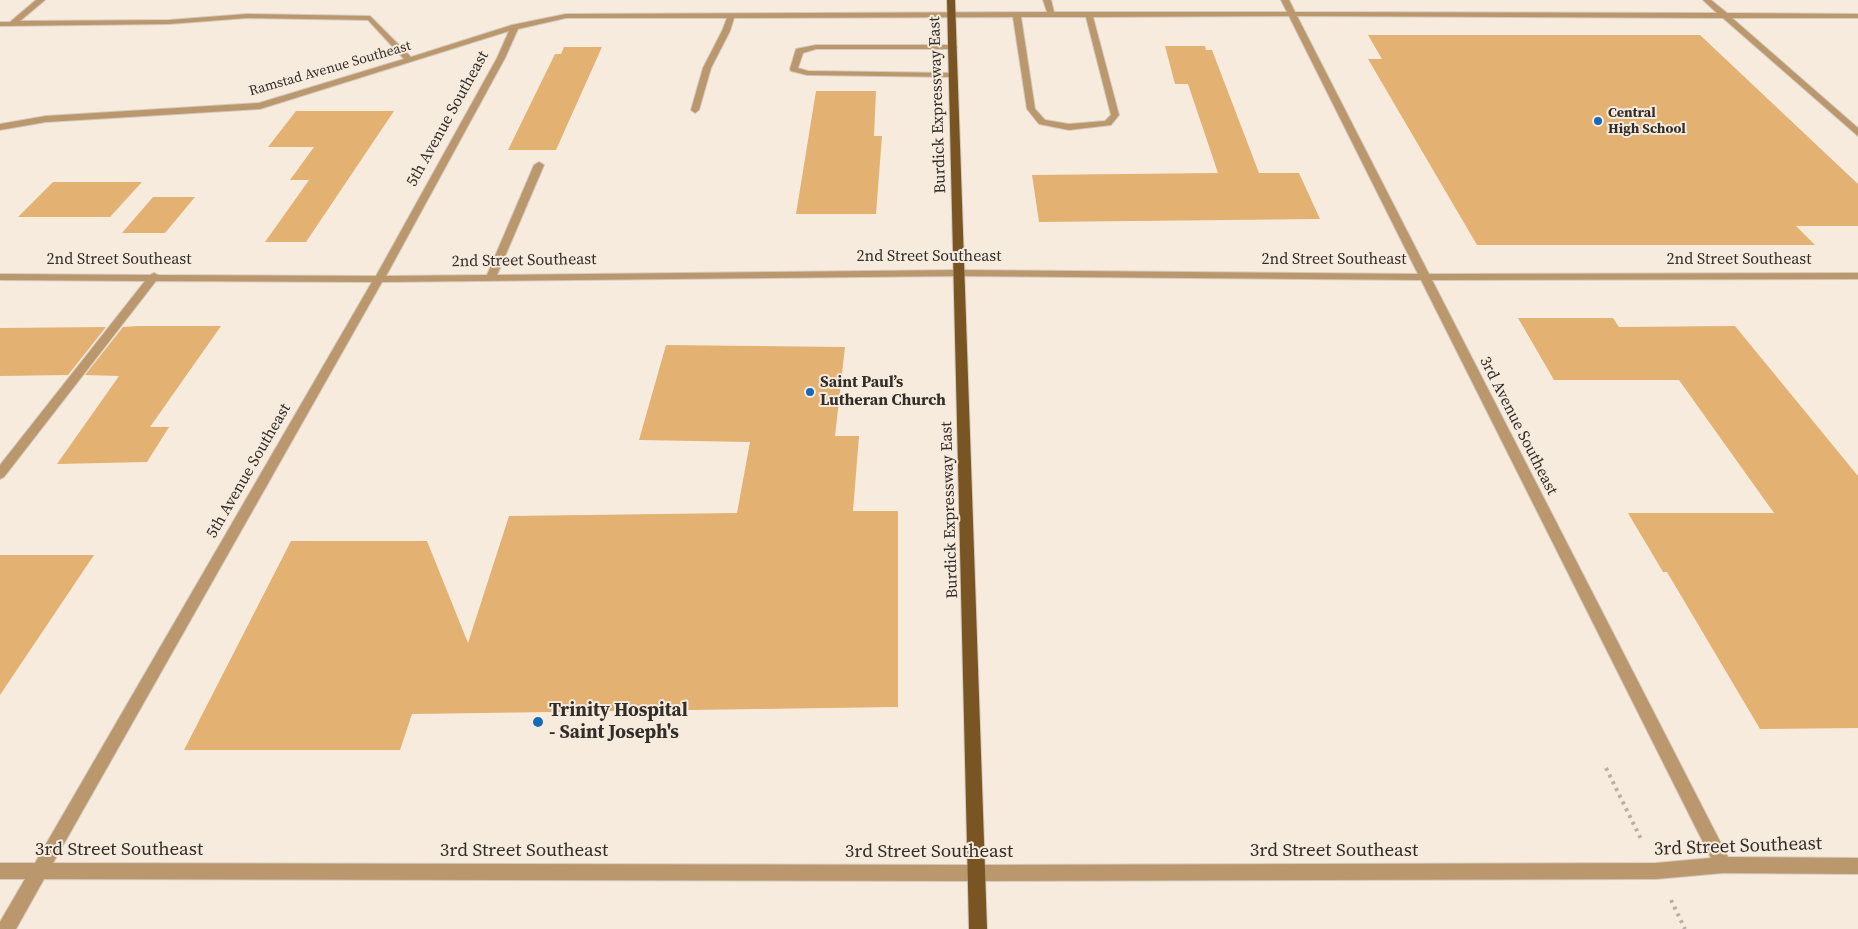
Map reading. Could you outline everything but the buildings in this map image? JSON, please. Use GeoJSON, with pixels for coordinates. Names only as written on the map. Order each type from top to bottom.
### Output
{"type":"FeatureCollection","features":[{"type":"Feature","properties":{"kind":"main road","name":"Burdick Expressway East"},"geometry":{"type":"LineString","coordinates":[[951,0],[978,929]]}},
{"type":"Feature","properties":{"kind":"street"},"geometry":{"type":"LineString","coordinates":[[12,24],[42,0]]}},
{"type":"Feature","properties":{"kind":"street"},"geometry":{"type":"LineString","coordinates":[[1047,0],[1052,15]]}},
{"type":"Feature","properties":{"kind":"street","name":"3rd Avenue Southeast"},"geometry":{"type":"LineString","coordinates":[[1285,0],[1724,865]]}},
{"type":"Feature","properties":{"kind":"street"},"geometry":{"type":"LineString","coordinates":[[1707,0],[1858,133]]}},
{"type":"Feature","properties":{"kind":"street","name":"Ramstad Avenue Southeast"},"geometry":{"type":"LineString","coordinates":[[0,127],[46,119],[260,106],[515,27],[566,16],[1292,14],[1858,16]]}},
{"type":"Feature","properties":{"kind":"street"},"geometry":{"type":"LineString","coordinates":[[1017,15],[1031,110],[1042,122],[1069,127],[1108,123],[1115,115],[1089,15]]}},
{"type":"Feature","properties":{"kind":"street"},"geometry":{"type":"LineString","coordinates":[[0,24],[169,22],[248,16],[370,18],[410,60]]}},
{"type":"Feature","properties":{"kind":"street"},"geometry":{"type":"LineString","coordinates":[[695,110],[707,68],[726,31],[731,16]]}},
{"type":"Feature","properties":{"kind":"street","name":"5th Avenue Southeast"},"geometry":{"type":"LineString","coordinates":[[6,929],[379,279],[501,58],[515,27]]}},
{"type":"Feature","properties":{"kind":"street"},"geometry":{"type":"LineString","coordinates":[[953,47],[816,47],[799,51],[794,69],[807,73],[954,75]]}},
{"type":"Feature","properties":{"kind":"street"},"geometry":{"type":"LineString","coordinates":[[491,277],[539,164]]}},
{"type":"Feature","properties":{"kind":"street","name":"2nd Street Southeast"},"geometry":{"type":"LineString","coordinates":[[0,276],[379,279],[959,273],[1858,276]]}},
{"type":"Feature","properties":{"kind":"street"},"geometry":{"type":"LineString","coordinates":[[0,474],[154,276]]}},
{"type":"Feature","properties":{"kind":"street","name":"3rd Street Southeast"},"geometry":{"type":"LineString","coordinates":[[0,871],[976,873],[1647,871],[1724,865],[1858,866]]}},
{"type":"Feature","properties":{"kind":"place","name":"Central High School"},"geometry":{"type":"Point","coordinates":[1598,121]}},
{"type":"Feature","properties":{"kind":"place","name":"Saint Paul’s Lutheran Church"},"geometry":{"type":"Point","coordinates":[810,392]}},
{"type":"Feature","properties":{"kind":"place","name":"Trinity Hospital - Saint Joseph's"},"geometry":{"type":"Point","coordinates":[538,722]}}]}
